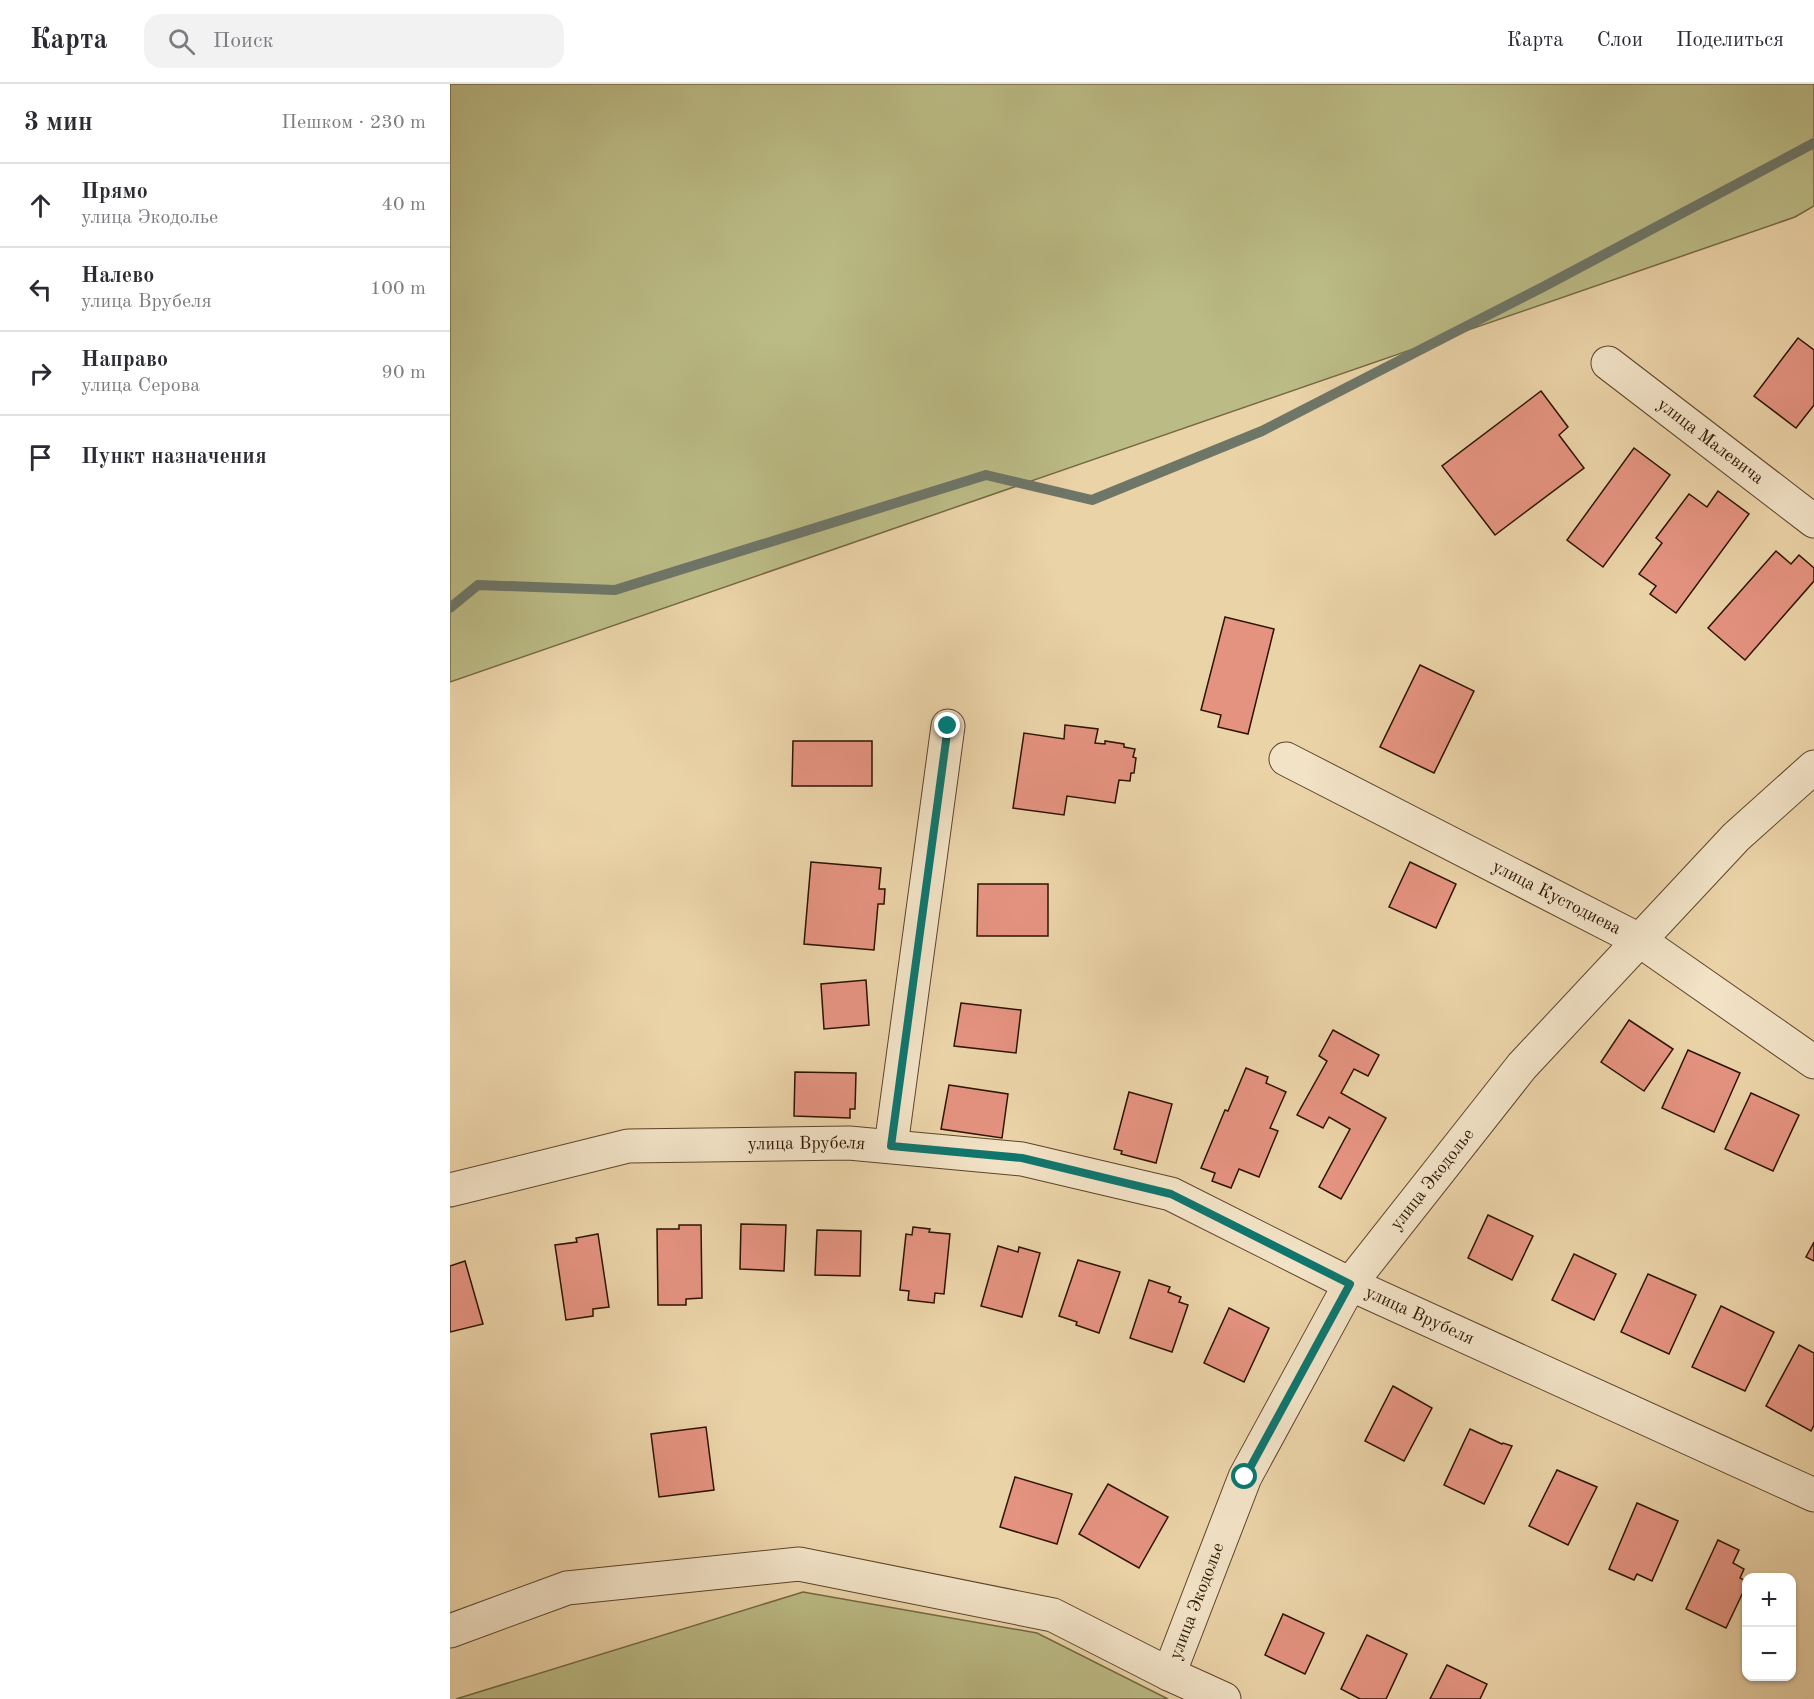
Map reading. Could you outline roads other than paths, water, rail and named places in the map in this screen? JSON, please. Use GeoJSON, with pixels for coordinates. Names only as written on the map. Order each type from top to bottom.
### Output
{"type":"FeatureCollection","features":[{"type":"Feature","properties":{"kind":"street","name":"улица Малевича"},"geometry":{"type":"LineString","coordinates":[[1608,363],[1814,520]]}},
{"type":"Feature","properties":{"kind":"street"},"geometry":{"type":"LineString","coordinates":[[891,1146],[948,726]]}},
{"type":"Feature","properties":{"kind":"street","name":"улица Кустодиева"},"geometry":{"type":"LineString","coordinates":[[1286,759],[1639,940],[1814,1062]]}},
{"type":"Feature","properties":{"kind":"street","name":"улица Экодолье"},"geometry":{"type":"LineString","coordinates":[[1169,1674],[1245,1477],[1350,1284],[1522,1066],[1736,837],[1814,766]]}},
{"type":"Feature","properties":{"kind":"street","name":"улица Врубеля"},"geometry":{"type":"LineString","coordinates":[[450,1190],[627,1146],[849,1143],[1022,1158],[1171,1194],[1350,1284],[1814,1495]]}},
{"type":"Feature","properties":{"kind":"street"},"geometry":{"type":"LineString","coordinates":[[450,1631],[567,1588],[799,1564],[1053,1615],[1169,1674],[1224,1699]]}},
{"type":"Feature","properties":{"kind":"waterway"},"geometry":{"type":"LineString","coordinates":[[450,608],[478,585],[615,590],[986,475],[1092,500],[1262,431],[1543,287],[1814,143]]}}]}
